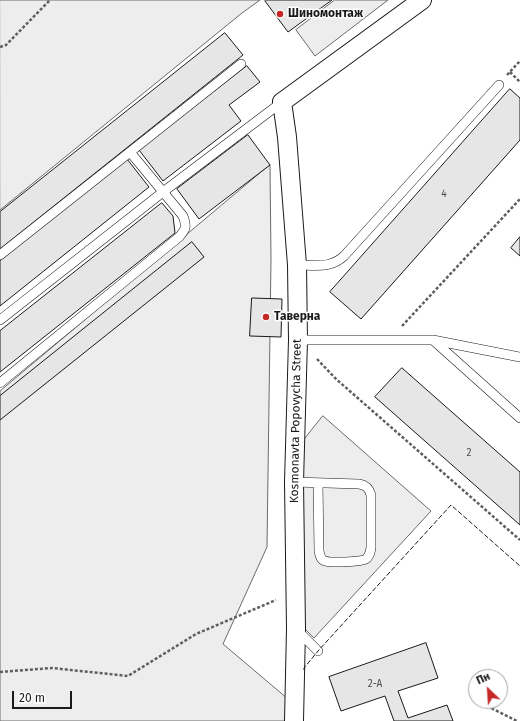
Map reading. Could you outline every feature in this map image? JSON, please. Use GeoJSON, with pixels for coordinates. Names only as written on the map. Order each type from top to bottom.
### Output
{"type":"FeatureCollection","features":[{"type":"Feature","properties":{"kind":"street"},"geometry":{"type":"LineString","coordinates":[[282,102],[422,0]]}},
{"type":"Feature","properties":{"kind":"street","name":"Kosmonavta Popovycha Street"},"geometry":{"type":"LineString","coordinates":[[282,102],[287,137],[297,265],[298,340],[294,482],[296,629],[294,721]]}},
{"type":"Feature","properties":{"kind":"lane"},"geometry":{"type":"LineString","coordinates":[[0,255],[241,64]]}},
{"type":"Feature","properties":{"kind":"lane"},"geometry":{"type":"LineString","coordinates":[[297,265],[324,265],[338,262],[499,84]]}},
{"type":"Feature","properties":{"kind":"lane"},"geometry":{"type":"LineString","coordinates":[[0,320],[163,192],[282,102]]}},
{"type":"Feature","properties":{"kind":"lane"},"geometry":{"type":"LineString","coordinates":[[0,383],[185,231],[186,224],[183,216],[130,152]]}},
{"type":"Feature","properties":{"kind":"lane"},"geometry":{"type":"LineString","coordinates":[[298,340],[433,340],[520,357]]}},
{"type":"Feature","properties":{"kind":"lane"},"geometry":{"type":"LineString","coordinates":[[433,340],[520,418]]}},
{"type":"Feature","properties":{"kind":"lane"},"geometry":{"type":"LineString","coordinates":[[294,482],[359,484],[365,485],[371,495],[371,548],[370,555],[365,559],[359,561],[330,562],[324,561],[320,557],[318,483]]}},
{"type":"Feature","properties":{"kind":"lane"},"geometry":{"type":"LineString","coordinates":[[296,629],[318,651]]}},
{"type":"Feature","properties":{"kind":"path"},"geometry":{"type":"LineString","coordinates":[[0,47],[6,45],[50,0]]}},
{"type":"Feature","properties":{"kind":"path"},"geometry":{"type":"LineString","coordinates":[[510,72],[520,82]]}},
{"type":"Feature","properties":{"kind":"path"},"geometry":{"type":"LineString","coordinates":[[389,340],[520,199]]}},
{"type":"Feature","properties":{"kind":"path"},"geometry":{"type":"LineString","coordinates":[[298,340],[336,379],[520,540]]}},
{"type":"Feature","properties":{"kind":"path"},"geometry":{"type":"LineString","coordinates":[[0,672],[52,668],[128,676],[196,634],[295,592]]}},
{"type":"Feature","properties":{"kind":"path"},"geometry":{"type":"LineString","coordinates":[[493,709],[517,721]]}},
{"type":"Feature","properties":{"kind":"shaded area"},"geometry":{"type":"Polygon","coordinates":[[[0,0],[260,0],[0,210],[0,0]]]}},
{"type":"Feature","properties":{"kind":"shaded area"},"geometry":{"type":"Polygon","coordinates":[[[335,0],[388,0],[315,56],[296,30],[335,0]]]}},
{"type":"Feature","properties":{"kind":"shaded area"},"geometry":{"type":"Polygon","coordinates":[[[270,165],[271,259],[267,547],[223,644],[288,699],[287,721],[0,721],[0,391],[270,165]]]}},
{"type":"Feature","properties":{"kind":"shaded area"},"geometry":{"type":"Polygon","coordinates":[[[323,416],[431,511],[314,638],[303,627],[299,446],[323,416]]]}},
{"type":"Feature","properties":{"kind":"building"},"geometry":{"type":"Polygon","coordinates":[[[332,0],[288,32],[265,1],[332,0]]]}},
{"type":"Feature","properties":{"kind":"building"},"geometry":{"type":"Polygon","coordinates":[[[225,33],[243,55],[0,249],[0,212],[225,33]]]}},
{"type":"Feature","properties":{"kind":"building"},"geometry":{"type":"Polygon","coordinates":[[[247,66],[260,82],[229,105],[241,121],[163,181],[139,150],[247,66]]]}},
{"type":"Feature","properties":{"kind":"building"},"geometry":{"type":"Polygon","coordinates":[[[510,89],[520,98],[520,140],[361,319],[330,292],[510,89]]]}},
{"type":"Feature","properties":{"kind":"building"},"geometry":{"type":"Polygon","coordinates":[[[248,135],[270,165],[199,219],[177,189],[248,135]]]}},
{"type":"Feature","properties":{"kind":"building"},"geometry":{"type":"Polygon","coordinates":[[[127,159],[149,187],[0,306],[0,261],[127,159]]]}},
{"type":"Feature","properties":{"kind":"building"},"geometry":{"type":"Polygon","coordinates":[[[162,203],[173,216],[175,233],[0,372],[0,331],[162,203]]]}},
{"type":"Feature","properties":{"kind":"building"},"geometry":{"type":"Polygon","coordinates":[[[520,237],[520,256],[511,248],[520,237]]]}},
{"type":"Feature","properties":{"kind":"building"},"geometry":{"type":"Polygon","coordinates":[[[192,242],[204,257],[0,420],[0,396],[192,242]]]}},
{"type":"Feature","properties":{"kind":"building","name":"Таверна"},"geometry":{"type":"Polygon","coordinates":[[[252,298],[282,299],[281,337],[250,336],[252,298]]]}},
{"type":"Feature","properties":{"kind":"building"},"geometry":{"type":"Polygon","coordinates":[[[402,368],[520,472],[520,525],[375,397],[402,368]]]}},
{"type":"Feature","properties":{"kind":"building"},"geometry":{"type":"Polygon","coordinates":[[[426,643],[438,678],[398,691],[408,718],[447,705],[453,721],[394,721],[385,696],[341,711],[329,677],[426,643]]]}},
{"type":"Feature","properties":{"kind":"fence"},"geometry":{"type":"LineString","coordinates":[[304,670],[318,651],[451,505],[520,566]]}},
{"type":"Feature","properties":{"kind":"place","name":"Шиномонтаж"},"geometry":{"type":"Point","coordinates":[280,14]}},
{"type":"Feature","properties":{"kind":"place","name":"Таверна"},"geometry":{"type":"Point","coordinates":[266,317]}}]}
